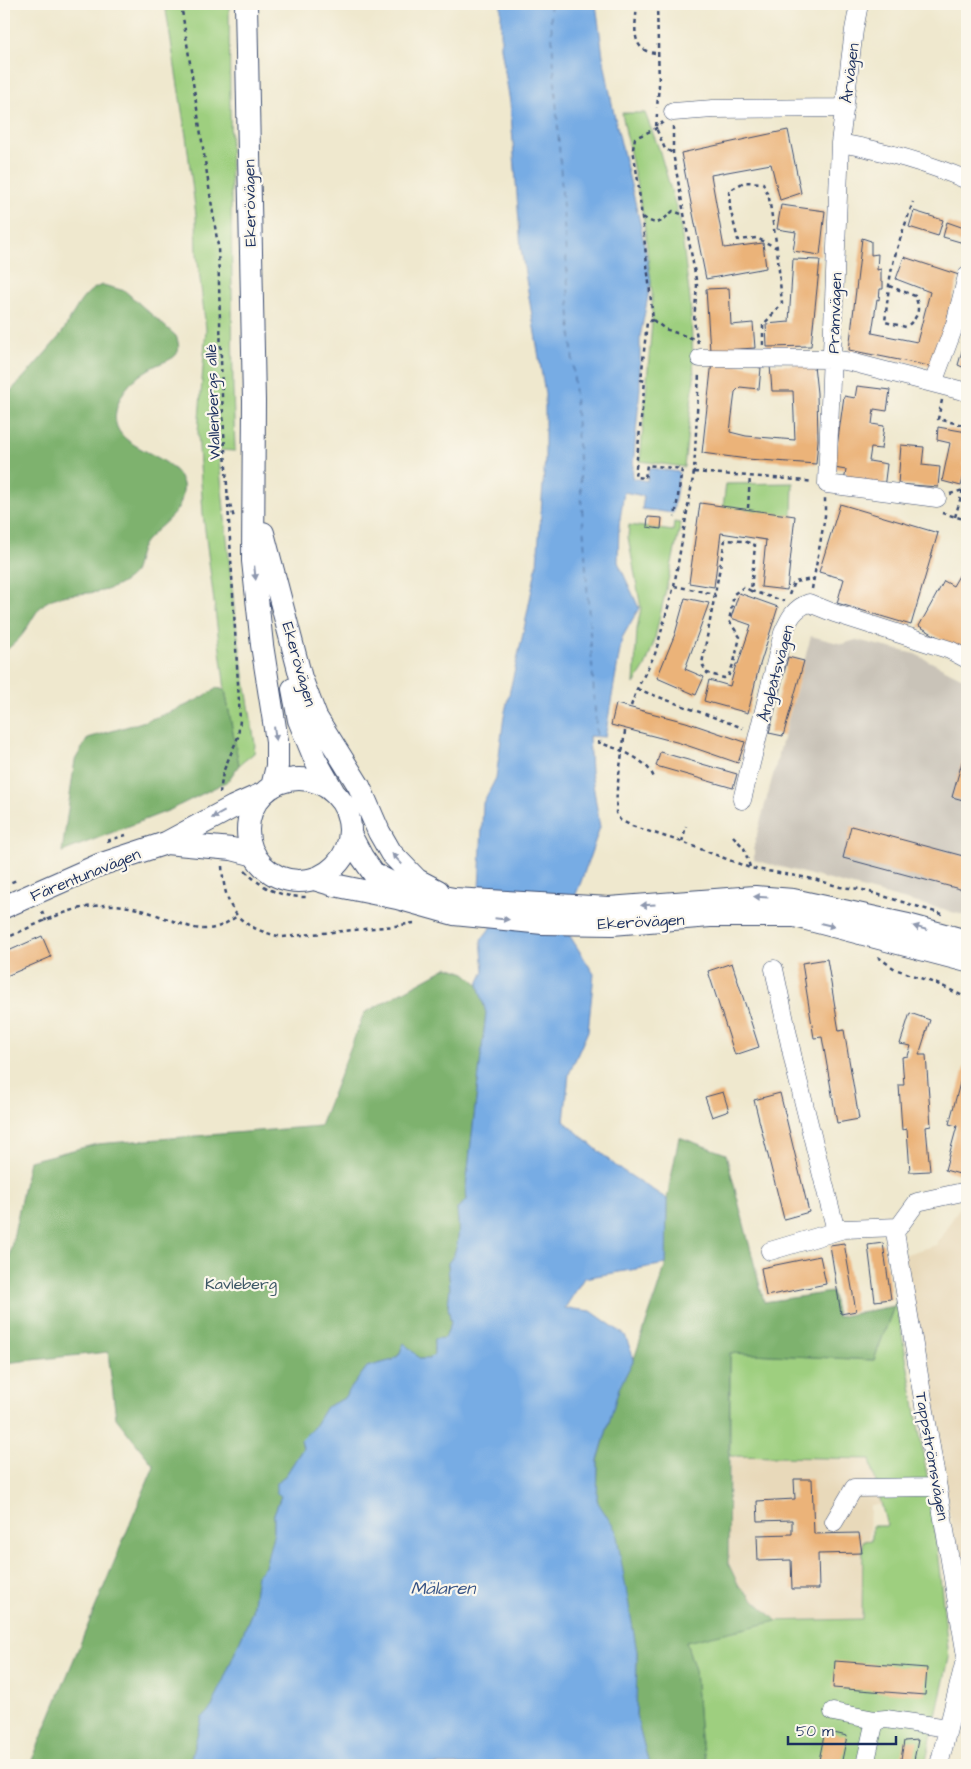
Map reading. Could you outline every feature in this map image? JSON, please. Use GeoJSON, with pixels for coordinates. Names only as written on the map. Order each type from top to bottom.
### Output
{"type":"FeatureCollection","features":[{"type":"Feature","properties":{"kind":"main road","name":"Ekerövägen"},"geometry":{"type":"LineString","coordinates":[[246,4],[254,401],[253,561],[262,645],[276,742],[277,766],[267,790]]}},
{"type":"Feature","properties":{"kind":"main road","name":"Ekerövägen"},"geometry":{"type":"LineString","coordinates":[[254,401],[263,533],[300,720],[315,759],[333,791]]}},
{"type":"Feature","properties":{"kind":"main road","name":"Ekerövägen"},"geometry":{"type":"LineString","coordinates":[[263,533],[301,678],[316,717],[359,786],[390,853],[417,880],[453,904]]}},
{"type":"Feature","properties":{"kind":"main road"},"geometry":{"type":"LineString","coordinates":[[305,779],[317,781],[333,791],[346,809],[350,821],[350,834],[347,847],[337,864],[313,888],[303,881],[281,878],[265,868],[250,862],[249,823],[253,808],[267,790],[284,782],[305,779]]}},
{"type":"Feature","properties":{"kind":"main road","name":"Färentunavägen"},"geometry":{"type":"LineString","coordinates":[[4,907],[99,865],[166,843],[267,790]]}},
{"type":"Feature","properties":{"kind":"main road","name":"Ekerövägen"},"geometry":{"type":"LineString","coordinates":[[350,834],[362,857],[374,874],[405,890],[453,904],[543,923],[612,924],[704,909],[755,896],[793,900],[908,925],[967,941]]}},
{"type":"Feature","properties":{"kind":"main road","name":"Färentunavägen"},"geometry":{"type":"LineString","coordinates":[[166,843],[232,849],[250,862]]}},
{"type":"Feature","properties":{"kind":"main road","name":"Ekerövägen"},"geometry":{"type":"LineString","coordinates":[[313,888],[334,885],[397,898],[453,904]]}},
{"type":"Feature","properties":{"kind":"main road","name":"Ekerövägen"},"geometry":{"type":"LineString","coordinates":[[704,909],[795,916],[967,961]]}},
{"type":"Feature","properties":{"kind":"street","name":"Årvägen"},"geometry":{"type":"LineString","coordinates":[[840,142],[859,4]]}},
{"type":"Feature","properties":{"kind":"street"},"geometry":{"type":"LineString","coordinates":[[673,112],[713,109],[845,108]]}},
{"type":"Feature","properties":{"kind":"street"},"geometry":{"type":"LineString","coordinates":[[840,142],[887,152],[933,166],[967,180]]}},
{"type":"Feature","properties":{"kind":"street","name":"Pråmvägen"},"geometry":{"type":"LineString","coordinates":[[827,484],[840,142]]}},
{"type":"Feature","properties":{"kind":"street"},"geometry":{"type":"LineString","coordinates":[[939,385],[967,276]]}},
{"type":"Feature","properties":{"kind":"street"},"geometry":{"type":"LineString","coordinates":[[700,358],[832,359],[851,362],[967,392]]}},
{"type":"Feature","properties":{"kind":"street"},"geometry":{"type":"LineString","coordinates":[[827,484],[937,498]]}},
{"type":"Feature","properties":{"kind":"street"},"geometry":{"type":"LineString","coordinates":[[805,604],[950,650],[967,659]]}},
{"type":"Feature","properties":{"kind":"street","name":"Ångbåtsvägen"},"geometry":{"type":"LineString","coordinates":[[742,800],[783,633],[790,617],[805,604]]}},
{"type":"Feature","properties":{"kind":"street"},"geometry":{"type":"LineString","coordinates":[[774,969],[795,1068],[836,1231]]}},
{"type":"Feature","properties":{"kind":"street"},"geometry":{"type":"LineString","coordinates":[[770,1251],[844,1229],[899,1227],[918,1202],[967,1191]]}},
{"type":"Feature","properties":{"kind":"street","name":"Tappströmsvägen"},"geometry":{"type":"LineString","coordinates":[[899,1227],[895,1232],[967,1656],[938,1765]]}},
{"type":"Feature","properties":{"kind":"street"},"geometry":{"type":"LineString","coordinates":[[834,1522],[854,1488],[938,1487]]}},
{"type":"Feature","properties":{"kind":"street"},"geometry":{"type":"LineString","coordinates":[[833,1712],[875,1720],[948,1728]]}},
{"type":"Feature","properties":{"kind":"street"},"geometry":{"type":"LineString","coordinates":[[865,1765],[875,1720]]}},
{"type":"Feature","properties":{"kind":"path","name":"Wallenbergs allé"},"geometry":{"type":"LineString","coordinates":[[181,4],[218,246],[226,494],[240,720],[238,737],[223,772],[219,799]]}},
{"type":"Feature","properties":{"kind":"path"},"geometry":{"type":"LineString","coordinates":[[636,4],[636,40],[645,51],[658,53]]}},
{"type":"Feature","properties":{"kind":"path"},"geometry":{"type":"LineString","coordinates":[[656,4],[659,85],[656,128],[665,149],[673,153]]}},
{"type":"Feature","properties":{"kind":"path"},"geometry":{"type":"LineString","coordinates":[[673,112],[656,128],[635,138],[633,149],[653,320],[665,329],[697,340]]}},
{"type":"Feature","properties":{"kind":"path"},"geometry":{"type":"LineString","coordinates":[[631,706],[637,689],[655,654],[674,586],[694,472],[700,358],[694,322],[697,285],[673,153],[673,112]]}},
{"type":"Feature","properties":{"kind":"path"},"geometry":{"type":"LineString","coordinates":[[763,358],[763,325],[782,304],[777,248],[769,198],[762,184],[744,182],[728,191],[738,240],[757,238],[777,248]]}},
{"type":"Feature","properties":{"kind":"path"},"geometry":{"type":"LineString","coordinates":[[889,286],[915,296],[920,307],[916,320],[906,327],[885,322],[889,286],[896,253],[913,202]]}},
{"type":"Feature","properties":{"kind":"path"},"geometry":{"type":"LineString","coordinates":[[642,216],[657,224],[673,211],[684,215]]}},
{"type":"Feature","properties":{"kind":"path"},"geometry":{"type":"LineString","coordinates":[[653,320],[647,322],[641,380],[644,381],[635,477],[645,478],[647,465],[682,469],[675,518]]}},
{"type":"Feature","properties":{"kind":"path"},"geometry":{"type":"LineString","coordinates":[[939,385],[938,419],[967,426]]}},
{"type":"Feature","properties":{"kind":"path"},"geometry":{"type":"LineString","coordinates":[[694,472],[827,484],[824,516],[805,604],[752,591],[744,587],[734,594],[729,621],[740,637],[734,662],[728,676],[724,678],[708,673],[702,664],[725,540],[744,540],[755,545],[752,591]]}},
{"type":"Feature","properties":{"kind":"path"},"geometry":{"type":"LineString","coordinates":[[955,517],[967,475]]}},
{"type":"Feature","properties":{"kind":"path"},"geometry":{"type":"LineString","coordinates":[[748,508],[750,476]]}},
{"type":"Feature","properties":{"kind":"path"},"geometry":{"type":"LineString","coordinates":[[937,498],[962,490]]}},
{"type":"Feature","properties":{"kind":"path"},"geometry":{"type":"LineString","coordinates":[[226,494],[236,524]]}},
{"type":"Feature","properties":{"kind":"path"},"geometry":{"type":"LineString","coordinates":[[674,586],[715,594]]}},
{"type":"Feature","properties":{"kind":"path"},"geometry":{"type":"LineString","coordinates":[[637,689],[758,734]]}},
{"type":"Feature","properties":{"kind":"path"},"geometry":{"type":"LineString","coordinates":[[625,730],[617,789],[616,813],[620,820],[750,868],[814,879],[840,887],[860,889],[950,916]]}},
{"type":"Feature","properties":{"kind":"path"},"geometry":{"type":"LineString","coordinates":[[597,742],[622,749],[651,770],[654,778]]}},
{"type":"Feature","properties":{"kind":"path"},"geometry":{"type":"LineString","coordinates":[[682,842],[686,826]]}},
{"type":"Feature","properties":{"kind":"path"},"geometry":{"type":"LineString","coordinates":[[100,844],[134,833]]}},
{"type":"Feature","properties":{"kind":"path"},"geometry":{"type":"LineString","coordinates":[[733,836],[744,848],[750,868]]}},
{"type":"Feature","properties":{"kind":"path"},"geometry":{"type":"LineString","coordinates":[[250,862],[267,889],[283,895],[313,888]]}},
{"type":"Feature","properties":{"kind":"path"},"geometry":{"type":"LineString","coordinates":[[222,866],[224,889],[237,916],[250,927],[268,934],[282,937],[395,926],[423,921]]}},
{"type":"Feature","properties":{"kind":"path"},"geometry":{"type":"LineString","coordinates":[[4,940],[70,911],[91,906],[108,905],[131,908],[198,929],[212,929],[224,925],[237,916]]}},
{"type":"Feature","properties":{"kind":"path"},"geometry":{"type":"LineString","coordinates":[[42,910],[46,921]]}},
{"type":"Feature","properties":{"kind":"path"},"geometry":{"type":"LineString","coordinates":[[872,954],[895,969],[940,985],[967,998]]}},
{"type":"Feature","properties":{"kind":"shaded area"},"geometry":{"type":"Polygon","coordinates":[[[811,636],[842,644],[856,640],[915,654],[967,680],[967,916],[754,860],[754,845],[811,636]]]}},
{"type":"Feature","properties":{"kind":"shaded area"},"geometry":{"type":"Polygon","coordinates":[[[967,1204],[967,1610],[903,1255],[936,1245],[961,1205],[967,1204]]]}},
{"type":"Feature","properties":{"kind":"shaded area"},"geometry":{"type":"Polygon","coordinates":[[[730,1456],[917,1460],[916,1506],[870,1505],[869,1541],[862,1548],[862,1620],[777,1621],[739,1586],[728,1563],[730,1456]]]}},
{"type":"Feature","properties":{"kind":"green space"},"geometry":{"type":"Polygon","coordinates":[[[165,4],[229,4],[235,451],[218,450],[235,617],[255,744],[254,753],[239,765],[225,690],[203,514],[198,432],[206,329],[197,254],[196,215],[186,136],[165,4]]]}},
{"type":"Feature","properties":{"kind":"green space"},"geometry":{"type":"Polygon","coordinates":[[[622,113],[645,113],[659,149],[680,221],[690,300],[694,378],[684,467],[640,461],[652,323],[652,292],[644,221],[622,113]]]}},
{"type":"Feature","properties":{"kind":"green space"},"geometry":{"type":"Polygon","coordinates":[[[103,285],[125,291],[176,336],[178,350],[173,358],[145,372],[130,384],[122,395],[117,407],[116,422],[120,433],[130,442],[167,463],[177,472],[183,484],[182,498],[172,515],[145,542],[135,570],[129,578],[119,585],[106,590],[60,596],[45,603],[36,613],[21,637],[4,652],[4,398],[59,337],[82,299],[95,288],[103,285]]]}},
{"type":"Feature","properties":{"kind":"green space"},"geometry":{"type":"Polygon","coordinates":[[[793,483],[792,516],[723,507],[726,484],[793,483]]]}},
{"type":"Feature","properties":{"kind":"green space"},"geometry":{"type":"Polygon","coordinates":[[[674,522],[681,523],[654,642],[645,667],[634,684],[637,629],[641,608],[628,537],[629,525],[673,531],[674,522]]]}},
{"type":"Feature","properties":{"kind":"green space"},"geometry":{"type":"Polygon","coordinates":[[[217,688],[225,690],[239,765],[228,781],[170,810],[62,852],[75,760],[88,738],[171,712],[217,688]]]}},
{"type":"Feature","properties":{"kind":"green space","name":"Kavleberg"},"geometry":{"type":"Polygon","coordinates":[[[448,967],[465,973],[478,984],[486,1013],[466,1187],[467,1200],[457,1209],[457,1244],[448,1263],[450,1288],[448,1306],[451,1323],[445,1338],[434,1339],[434,1354],[429,1359],[420,1359],[404,1343],[399,1355],[393,1360],[367,1367],[343,1399],[326,1407],[313,1428],[301,1440],[303,1448],[286,1475],[276,1483],[281,1496],[274,1514],[274,1532],[265,1567],[257,1575],[252,1612],[212,1708],[202,1718],[189,1765],[30,1765],[154,1466],[116,1418],[108,1352],[4,1363],[4,1282],[29,1161],[97,1144],[320,1126],[364,1013],[448,967]]]}},
{"type":"Feature","properties":{"kind":"green space"},"geometry":{"type":"Polygon","coordinates":[[[679,1137],[726,1154],[764,1302],[832,1292],[837,1317],[894,1306],[874,1360],[730,1353],[728,1563],[739,1586],[777,1621],[686,1642],[695,1670],[700,1738],[707,1765],[649,1765],[636,1715],[637,1652],[628,1604],[597,1501],[598,1461],[619,1388],[634,1359],[666,1264],[667,1199],[679,1137]]]}},
{"type":"Feature","properties":{"kind":"green space"},"geometry":{"type":"Polygon","coordinates":[[[896,1301],[932,1503],[949,1658],[925,1765],[707,1765],[700,1738],[695,1670],[686,1642],[767,1621],[862,1619],[863,1541],[872,1540],[872,1526],[887,1526],[870,1459],[730,1456],[730,1353],[874,1360],[896,1301]]]}},
{"type":"Feature","properties":{"kind":"water","name":"Mälaren"},"geometry":{"type":"Polygon","coordinates":[[[501,4],[596,4],[614,114],[641,227],[651,281],[640,337],[640,388],[632,478],[647,481],[649,468],[679,472],[673,513],[642,509],[644,496],[624,492],[619,526],[618,562],[639,608],[622,638],[605,737],[589,736],[591,772],[600,827],[581,882],[563,925],[594,974],[588,1031],[569,1074],[564,1121],[617,1167],[667,1199],[666,1264],[584,1278],[565,1308],[591,1311],[625,1335],[634,1359],[619,1388],[598,1460],[597,1501],[616,1531],[637,1652],[636,1715],[649,1765],[189,1765],[202,1718],[212,1707],[252,1612],[257,1575],[265,1567],[274,1532],[274,1514],[281,1496],[276,1492],[276,1483],[286,1475],[303,1448],[301,1440],[313,1428],[326,1407],[343,1399],[367,1367],[393,1360],[399,1355],[404,1343],[420,1359],[429,1359],[434,1354],[434,1339],[445,1338],[451,1323],[448,1306],[450,1288],[448,1263],[457,1244],[457,1209],[467,1200],[466,1187],[486,1013],[478,984],[484,971],[481,940],[501,914],[479,890],[483,803],[496,778],[504,716],[537,564],[545,459],[545,394],[521,249],[510,102],[501,48],[501,4]]]}},
{"type":"Feature","properties":{"kind":"building"},"geometry":{"type":"Polygon","coordinates":[[[788,130],[801,193],[780,200],[771,164],[711,175],[724,248],[763,243],[766,268],[706,279],[681,153],[788,130]]]}},
{"type":"Feature","properties":{"kind":"building"},"geometry":{"type":"Polygon","coordinates":[[[781,205],[825,211],[820,255],[793,251],[796,232],[777,229],[781,205]]]}},
{"type":"Feature","properties":{"kind":"building"},"geometry":{"type":"Polygon","coordinates":[[[914,211],[943,220],[938,236],[909,227],[914,211]]]}},
{"type":"Feature","properties":{"kind":"building"},"geometry":{"type":"Polygon","coordinates":[[[947,222],[967,229],[967,244],[943,237],[947,222]]]}},
{"type":"Feature","properties":{"kind":"building"},"geometry":{"type":"Polygon","coordinates":[[[862,238],[871,241],[871,255],[878,254],[877,270],[881,269],[881,281],[883,281],[883,289],[880,289],[879,300],[877,299],[872,333],[917,342],[930,292],[896,279],[904,257],[959,275],[934,367],[849,350],[862,238]]]}},
{"type":"Feature","properties":{"kind":"building"},"geometry":{"type":"Polygon","coordinates":[[[793,259],[820,260],[811,346],[767,347],[766,324],[789,322],[793,259]]]}},
{"type":"Feature","properties":{"kind":"building"},"geometry":{"type":"Polygon","coordinates":[[[729,288],[731,325],[753,323],[755,348],[710,351],[706,289],[729,288]]]}},
{"type":"Feature","properties":{"kind":"building"},"geometry":{"type":"Polygon","coordinates":[[[967,334],[967,369],[958,365],[967,334]]]}},
{"type":"Feature","properties":{"kind":"building"},"geometry":{"type":"Polygon","coordinates":[[[712,361],[761,368],[759,389],[740,387],[735,392],[730,432],[746,436],[795,440],[793,391],[772,391],[770,365],[814,365],[817,393],[818,440],[816,464],[747,459],[702,453],[712,361]]]}},
{"type":"Feature","properties":{"kind":"building"},"geometry":{"type":"Polygon","coordinates":[[[857,386],[890,390],[887,411],[874,409],[872,424],[884,426],[881,449],[871,448],[869,461],[887,464],[884,488],[844,482],[846,470],[834,468],[844,396],[855,398],[857,386]]]}},
{"type":"Feature","properties":{"kind":"building"},"geometry":{"type":"Polygon","coordinates":[[[938,427],[967,432],[963,467],[966,468],[961,486],[942,481],[950,443],[937,440],[938,427]]]}},
{"type":"Feature","properties":{"kind":"building"},"geometry":{"type":"Polygon","coordinates":[[[901,445],[924,447],[922,465],[940,467],[938,487],[898,484],[901,445]]]}},
{"type":"Feature","properties":{"kind":"building"},"geometry":{"type":"Polygon","coordinates":[[[700,503],[795,516],[787,590],[761,587],[766,540],[721,533],[714,587],[689,583],[700,503]]]}},
{"type":"Feature","properties":{"kind":"building"},"geometry":{"type":"Polygon","coordinates":[[[840,504],[938,533],[911,625],[837,603],[844,579],[819,572],[840,504]]]}},
{"type":"Feature","properties":{"kind":"building"},"geometry":{"type":"Polygon","coordinates":[[[648,517],[662,518],[661,529],[647,527],[648,517]]]}},
{"type":"Feature","properties":{"kind":"building"},"geometry":{"type":"Polygon","coordinates":[[[967,562],[967,654],[919,626],[944,581],[953,586],[967,562]]]}},
{"type":"Feature","properties":{"kind":"building"},"geometry":{"type":"Polygon","coordinates":[[[739,593],[778,607],[758,671],[748,713],[704,701],[709,680],[730,686],[751,625],[731,618],[739,593]]]}},
{"type":"Feature","properties":{"kind":"building"},"geometry":{"type":"Polygon","coordinates":[[[685,598],[709,603],[685,669],[704,677],[696,695],[657,678],[675,634],[685,598]]]}},
{"type":"Feature","properties":{"kind":"building"},"geometry":{"type":"Polygon","coordinates":[[[788,657],[804,661],[783,736],[769,733],[788,657]]]}},
{"type":"Feature","properties":{"kind":"building"},"geometry":{"type":"Polygon","coordinates":[[[616,704],[686,722],[745,742],[738,763],[680,743],[611,725],[616,704]]]}},
{"type":"Feature","properties":{"kind":"building"},"geometry":{"type":"Polygon","coordinates":[[[967,745],[967,801],[952,797],[967,745]]]}},
{"type":"Feature","properties":{"kind":"building"},"geometry":{"type":"Polygon","coordinates":[[[660,752],[737,774],[733,788],[656,766],[660,752]]]}},
{"type":"Feature","properties":{"kind":"building"},"geometry":{"type":"Polygon","coordinates":[[[851,826],[967,857],[967,891],[843,858],[851,826]]]}},
{"type":"Feature","properties":{"kind":"building"},"geometry":{"type":"Polygon","coordinates":[[[42,936],[51,957],[4,977],[4,953],[42,936]]]}},
{"type":"Feature","properties":{"kind":"building"},"geometry":{"type":"Polygon","coordinates":[[[827,959],[839,1031],[844,1030],[859,1119],[837,1123],[822,1037],[814,1038],[802,963],[827,959]]]}},
{"type":"Feature","properties":{"kind":"building"},"geometry":{"type":"Polygon","coordinates":[[[732,963],[759,1047],[735,1055],[708,971],[732,963]]]}},
{"type":"Feature","properties":{"kind":"building"},"geometry":{"type":"Polygon","coordinates":[[[910,1013],[930,1020],[919,1055],[926,1055],[931,1126],[926,1127],[930,1171],[910,1172],[907,1129],[902,1130],[899,1085],[904,1085],[902,1057],[908,1056],[911,1046],[900,1044],[910,1013]]]}},
{"type":"Feature","properties":{"kind":"building"},"geometry":{"type":"Polygon","coordinates":[[[967,1057],[967,1176],[945,1170],[957,1126],[949,1124],[967,1057]]]}},
{"type":"Feature","properties":{"kind":"building"},"geometry":{"type":"Polygon","coordinates":[[[723,1092],[729,1111],[712,1117],[705,1097],[723,1092]]]}},
{"type":"Feature","properties":{"kind":"building"},"geometry":{"type":"Polygon","coordinates":[[[780,1093],[809,1212],[784,1219],[754,1100],[780,1093]]]}},
{"type":"Feature","properties":{"kind":"building"},"geometry":{"type":"Polygon","coordinates":[[[844,1243],[856,1311],[841,1314],[830,1245],[844,1243]]]}},
{"type":"Feature","properties":{"kind":"building"},"geometry":{"type":"Polygon","coordinates":[[[883,1243],[891,1299],[875,1301],[868,1245],[883,1243]]]}},
{"type":"Feature","properties":{"kind":"building"},"geometry":{"type":"Polygon","coordinates":[[[820,1256],[826,1284],[766,1296],[761,1268],[820,1256]]]}},
{"type":"Feature","properties":{"kind":"building"},"geometry":{"type":"Polygon","coordinates":[[[794,1479],[812,1479],[814,1534],[859,1533],[862,1553],[818,1554],[819,1589],[792,1589],[791,1560],[758,1561],[757,1535],[792,1534],[792,1520],[758,1521],[757,1501],[795,1499],[794,1479]]]}},
{"type":"Feature","properties":{"kind":"building"},"geometry":{"type":"Polygon","coordinates":[[[835,1661],[927,1668],[925,1695],[833,1688],[835,1661]]]}},
{"type":"Feature","properties":{"kind":"building"},"geometry":{"type":"Polygon","coordinates":[[[825,1731],[847,1736],[841,1765],[818,1765],[825,1731]]]}},
{"type":"Feature","properties":{"kind":"building"},"geometry":{"type":"Polygon","coordinates":[[[918,1740],[913,1765],[900,1765],[904,1741],[918,1740]]]}},
{"type":"Feature","properties":{"kind":"ferry route"},"geometry":{"type":"LineString","coordinates":[[550,4],[597,742]]}}]}
